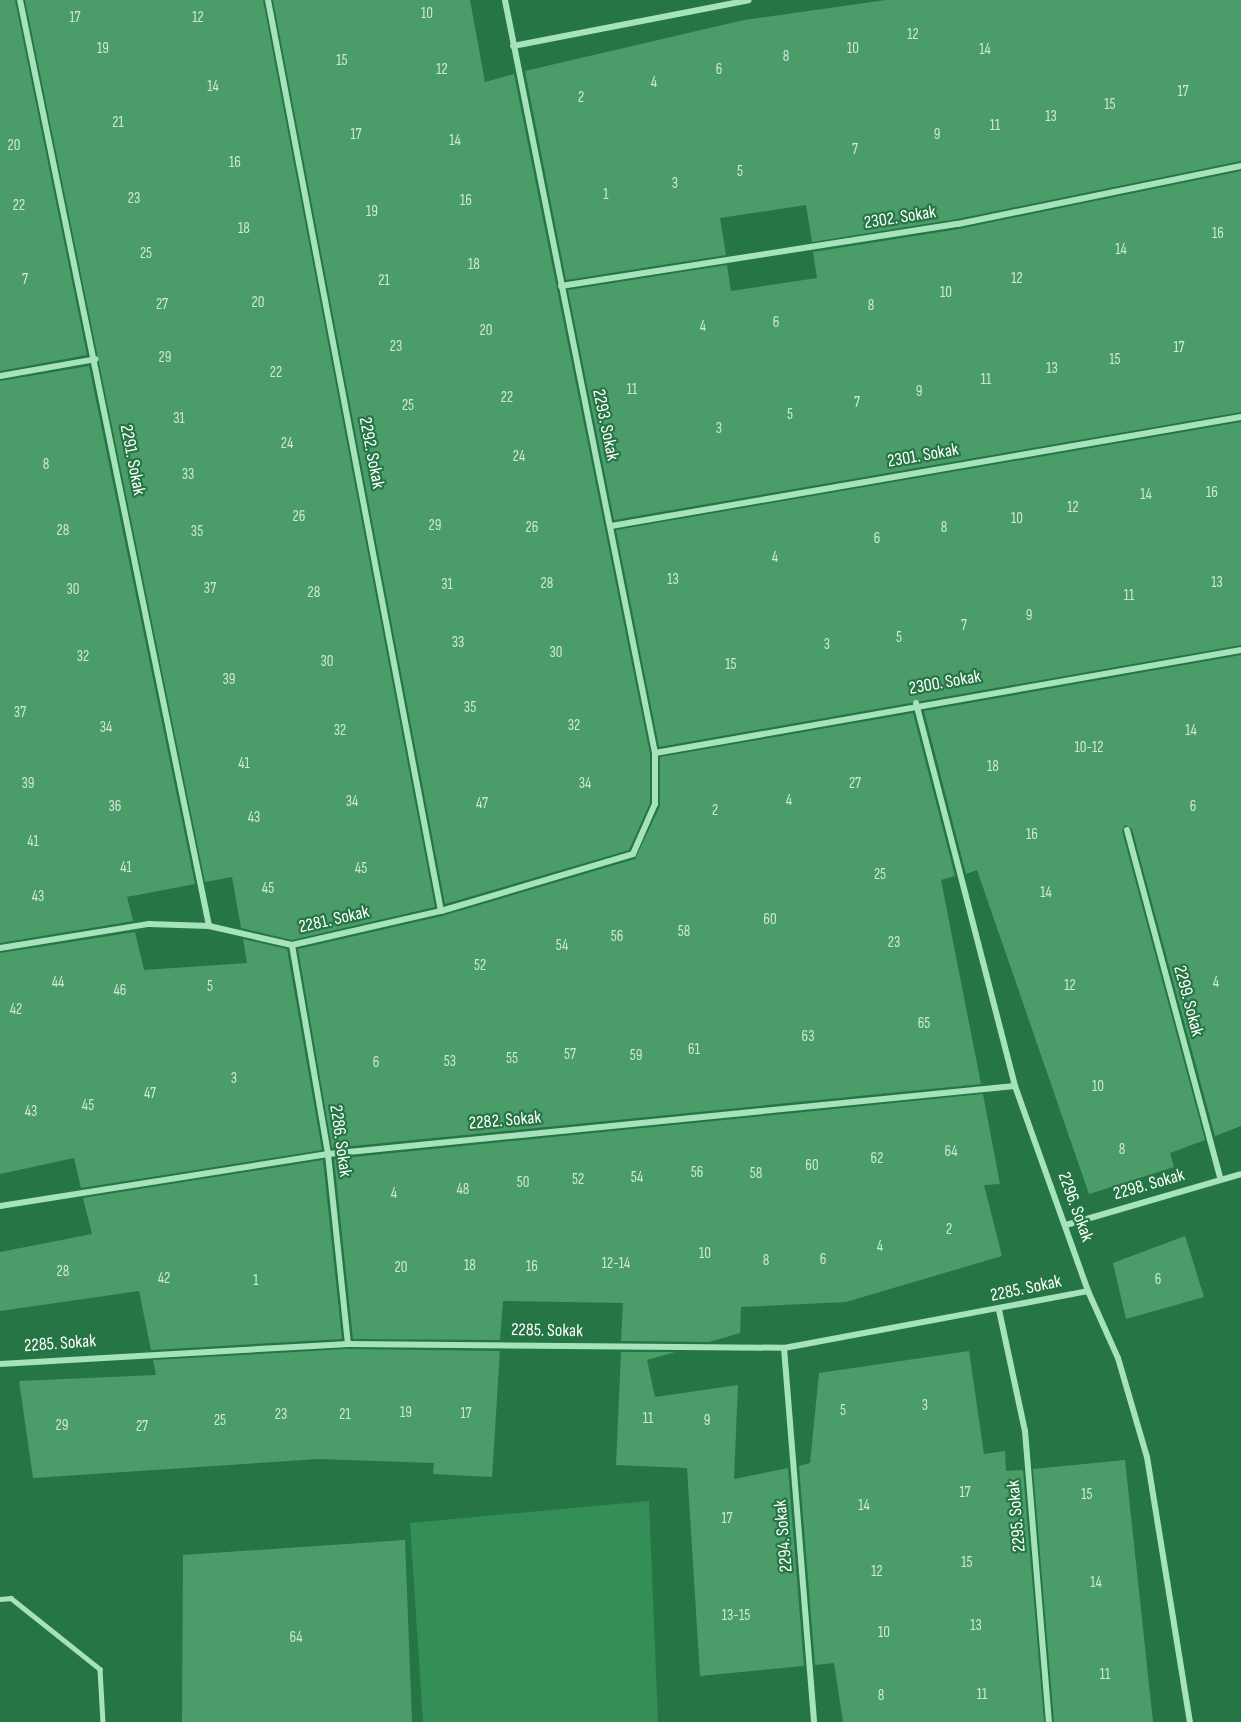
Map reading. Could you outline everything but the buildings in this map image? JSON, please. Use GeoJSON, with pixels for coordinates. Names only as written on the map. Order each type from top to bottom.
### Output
{"type":"FeatureCollection","features":[{"type":"Feature","properties":{"kind":"street","name":"2291. Sokak"},"geometry":{"type":"LineString","coordinates":[[20,0],[96,359],[209,926]]}},
{"type":"Feature","properties":{"kind":"street","name":"2292. Sokak"},"geometry":{"type":"LineString","coordinates":[[268,0],[441,911]]}},
{"type":"Feature","properties":{"kind":"street","name":"2293. Sokak"},"geometry":{"type":"LineString","coordinates":[[505,0],[655,753],[655,804],[633,854]]}},
{"type":"Feature","properties":{"kind":"street"},"geometry":{"type":"LineString","coordinates":[[513,46],[749,0]]}},
{"type":"Feature","properties":{"kind":"street","name":"2302. Sokak"},"geometry":{"type":"LineString","coordinates":[[561,286],[958,224],[1241,166]]}},
{"type":"Feature","properties":{"kind":"street"},"geometry":{"type":"LineString","coordinates":[[0,376],[96,359]]}},
{"type":"Feature","properties":{"kind":"street","name":"2301. Sokak"},"geometry":{"type":"LineString","coordinates":[[611,526],[1241,417]]}},
{"type":"Feature","properties":{"kind":"street","name":"2300. Sokak"},"geometry":{"type":"LineString","coordinates":[[655,753],[916,703],[1241,650]]}},
{"type":"Feature","properties":{"kind":"street","name":"2296. Sokak"},"geometry":{"type":"LineString","coordinates":[[916,703],[1015,1086],[1088,1291],[1118,1358],[1147,1457],[1190,1722]]}},
{"type":"Feature","properties":{"kind":"street","name":"2299. Sokak"},"geometry":{"type":"LineString","coordinates":[[1127,830],[1221,1180]]}},
{"type":"Feature","properties":{"kind":"street","name":"2281. Sokak"},"geometry":{"type":"LineString","coordinates":[[0,948],[150,924],[209,926],[292,945],[441,911],[633,854]]}},
{"type":"Feature","properties":{"kind":"street","name":"2286. Sokak"},"geometry":{"type":"LineString","coordinates":[[292,945],[328,1154],[348,1344]]}},
{"type":"Feature","properties":{"kind":"street","name":"2282. Sokak"},"geometry":{"type":"LineString","coordinates":[[0,1206],[328,1154],[1015,1086]]}},
{"type":"Feature","properties":{"kind":"street","name":"2298. Sokak"},"geometry":{"type":"LineString","coordinates":[[1066,1225],[1241,1174]]}},
{"type":"Feature","properties":{"kind":"street","name":"2285. Sokak"},"geometry":{"type":"LineString","coordinates":[[0,1364],[348,1344],[784,1348],[999,1310],[1088,1291]]}},
{"type":"Feature","properties":{"kind":"street","name":"2295. Sokak"},"geometry":{"type":"LineString","coordinates":[[999,1310],[1025,1431],[1049,1722]]}},
{"type":"Feature","properties":{"kind":"street","name":"2294. Sokak"},"geometry":{"type":"LineString","coordinates":[[784,1348],[814,1722]]}},
{"type":"Feature","properties":{"kind":"lane"},"geometry":{"type":"LineString","coordinates":[[0,1599],[11,1598],[100,1669],[103,1722]]}},
{"type":"Feature","properties":{"kind":"green space"},"geometry":{"type":"Polygon","coordinates":[[[649,1501],[658,1722],[423,1722],[410,1523],[649,1501]]]}}]}
